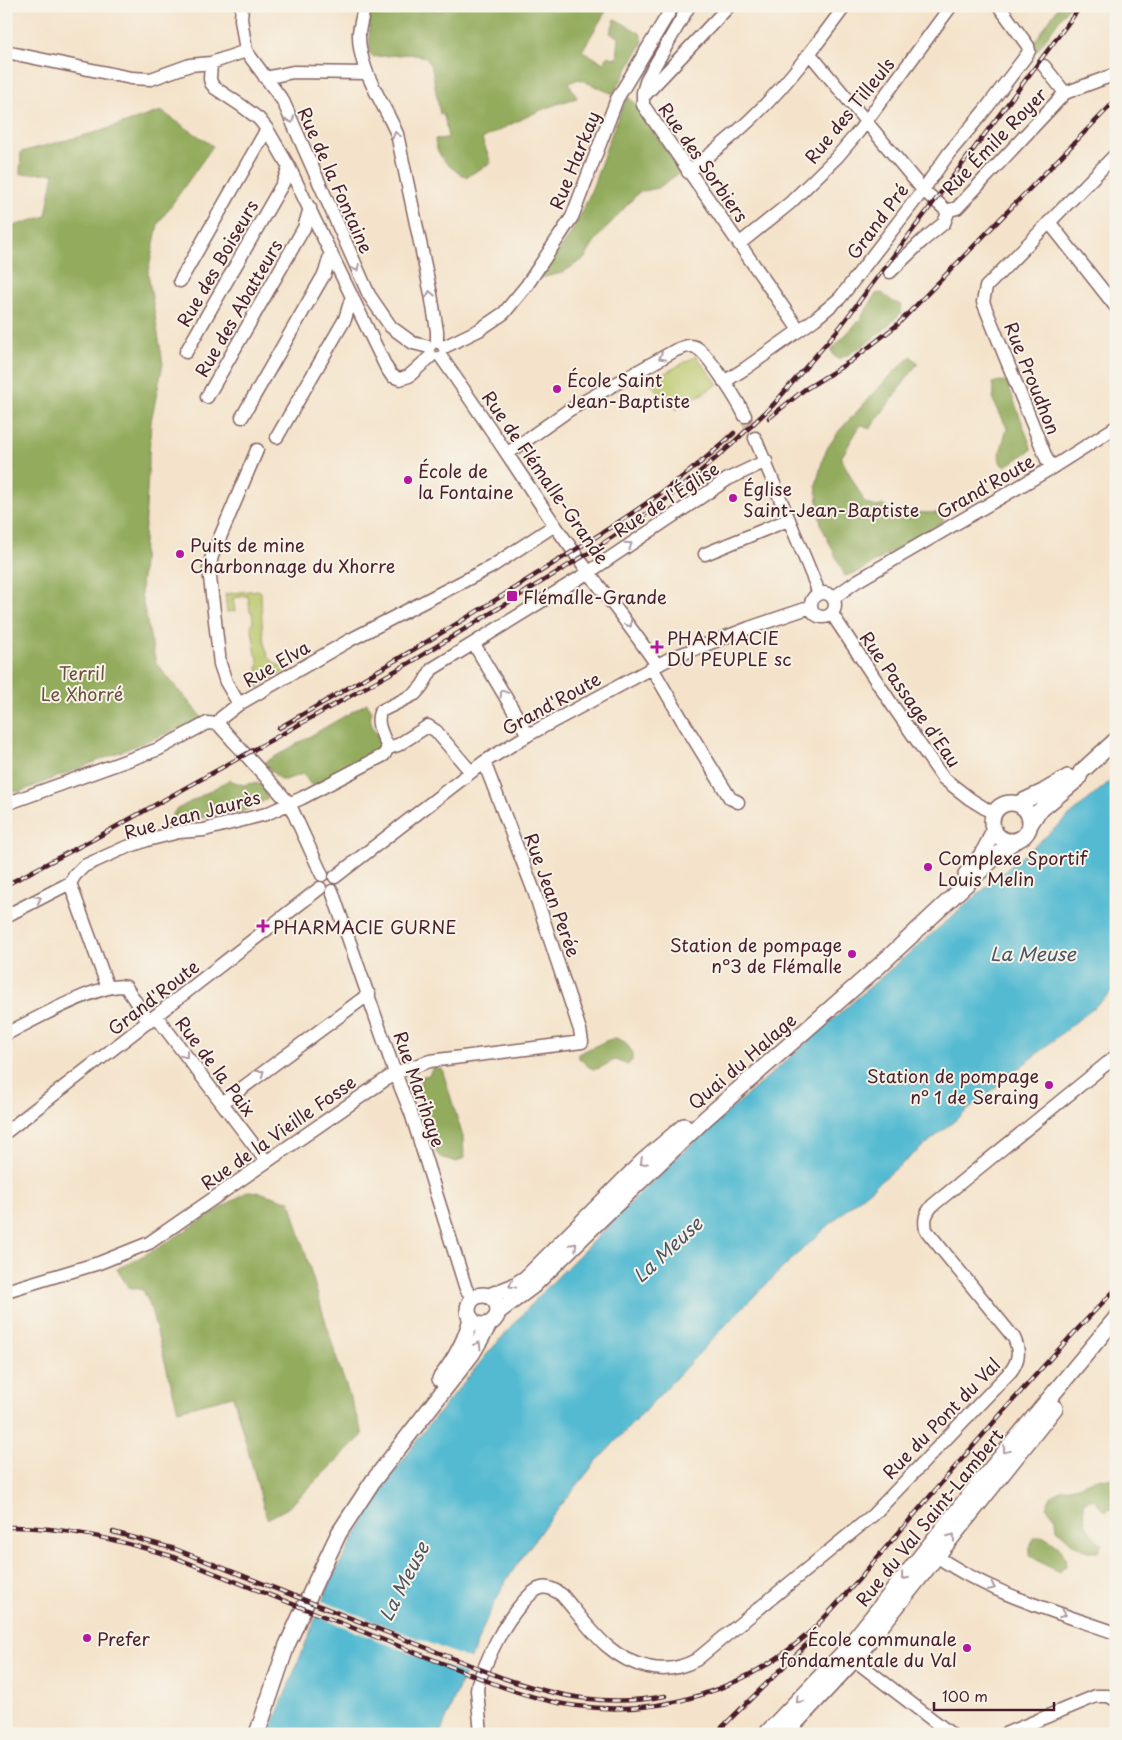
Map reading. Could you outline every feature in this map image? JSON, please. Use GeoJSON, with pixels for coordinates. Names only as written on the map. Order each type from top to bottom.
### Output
{"type":"FeatureCollection","features":[{"type":"Feature","properties":{"kind":"main road","name":"Quai du Halage"},"geometry":{"type":"LineString","coordinates":[[494,1318],[533,1286],[706,1118],[880,965],[1006,847],[1026,835],[1038,812],[1078,779],[1081,772],[1116,740]]}},
{"type":"Feature","properties":{"kind":"main road","name":"Quai du Halage"},"geometry":{"type":"LineString","coordinates":[[489,1296],[526,1278],[644,1161],[879,956],[968,871],[988,846],[994,822],[1001,806],[1017,804],[1043,792],[1074,772],[1081,772]]}},
{"type":"Feature","properties":{"kind":"main road"},"geometry":{"type":"LineString","coordinates":[[1017,804],[1027,811],[1031,823]]}},
{"type":"Feature","properties":{"kind":"main road"},"geometry":{"type":"LineString","coordinates":[[994,822],[996,834],[1004,840],[1016,841]]}},
{"type":"Feature","properties":{"kind":"main road"},"geometry":{"type":"LineString","coordinates":[[248,1734],[280,1643],[308,1576],[334,1528],[368,1475],[448,1369],[468,1332],[471,1318],[468,1306],[473,1298],[481,1295],[489,1296],[495,1301],[494,1318],[472,1354],[373,1481],[339,1533],[287,1645],[257,1734]]}},
{"type":"Feature","properties":{"kind":"main road"},"geometry":{"type":"LineString","coordinates":[[471,1318],[481,1324],[494,1318]]}},
{"type":"Feature","properties":{"kind":"main road","name":"Rue du Val Saint-Lambert"},"geometry":{"type":"LineString","coordinates":[[932,1552],[980,1482],[1116,1318]]}},
{"type":"Feature","properties":{"kind":"main road","name":"Rue du Val Saint-Lambert"},"geometry":{"type":"LineString","coordinates":[[785,1734],[932,1552],[1116,1332]]}},
{"type":"Feature","properties":{"kind":"main road","name":"Rue du Val Saint-Lambert"},"geometry":{"type":"LineString","coordinates":[[766,1734],[849,1656]]}},
{"type":"Feature","properties":{"kind":"street","name":"Rue de la Fontaine"},"geometry":{"type":"LineString","coordinates":[[242,6],[241,19],[246,52],[283,101],[369,294],[391,327],[413,343],[437,350]]}},
{"type":"Feature","properties":{"kind":"street","name":"Rue de Flémalle-Grande"},"geometry":{"type":"LineString","coordinates":[[364,6],[359,32],[360,46],[366,73],[387,111],[396,134],[430,294],[437,331],[437,350],[555,525],[588,572],[628,623],[655,666],[680,718],[730,798],[738,802]]}},
{"type":"Feature","properties":{"kind":"street","name":"Rue Harkay"},"geometry":{"type":"LineString","coordinates":[[367,328],[386,367],[392,376],[400,379],[409,376],[437,350],[479,330],[504,313],[527,286],[572,217],[617,99],[673,6]]}},
{"type":"Feature","properties":{"kind":"street","name":"Rue des Sorbiers"},"geometry":{"type":"LineString","coordinates":[[689,6],[647,79],[643,97],[646,109],[799,330]]}},
{"type":"Feature","properties":{"kind":"street"},"geometry":{"type":"LineString","coordinates":[[643,97],[728,6]]}},
{"type":"Feature","properties":{"kind":"street"},"geometry":{"type":"LineString","coordinates":[[688,172],[754,116],[777,92],[810,54],[845,6]]}},
{"type":"Feature","properties":{"kind":"street","name":"Rue des Tilleuls"},"geometry":{"type":"LineString","coordinates":[[739,244],[809,186],[837,157],[951,6]]}},
{"type":"Feature","properties":{"kind":"street","name":"Grand Pré"},"geometry":{"type":"LineString","coordinates":[[724,382],[826,311],[845,293],[924,190],[949,153],[988,106],[1029,51],[1026,42],[999,6]]}},
{"type":"Feature","properties":{"kind":"street"},"geometry":{"type":"LineString","coordinates":[[6,52],[130,78],[151,80],[190,65],[211,63],[246,52]]}},
{"type":"Feature","properties":{"kind":"street"},"geometry":{"type":"LineString","coordinates":[[810,54],[924,190],[946,210],[949,210]]}},
{"type":"Feature","properties":{"kind":"street"},"geometry":{"type":"LineString","coordinates":[[211,63],[210,79],[215,88],[250,111],[267,129],[303,193],[367,328]]}},
{"type":"Feature","properties":{"kind":"street"},"geometry":{"type":"LineString","coordinates":[[1044,66],[1065,93]]}},
{"type":"Feature","properties":{"kind":"street"},"geometry":{"type":"LineString","coordinates":[[265,78],[293,72],[366,73]]}},
{"type":"Feature","properties":{"kind":"street","name":"Rue Émile Royer"},"geometry":{"type":"LineString","coordinates":[[890,272],[944,223],[949,210],[958,208],[1065,93],[1116,74]]}},
{"type":"Feature","properties":{"kind":"street"},"geometry":{"type":"LineString","coordinates":[[180,281],[267,129]]}},
{"type":"Feature","properties":{"kind":"street"},"geometry":{"type":"LineString","coordinates":[[254,151],[266,149],[281,153]]}},
{"type":"Feature","properties":{"kind":"street"},"geometry":{"type":"LineString","coordinates":[[1114,302],[1049,222],[1116,154]]}},
{"type":"Feature","properties":{"kind":"street","name":"Rue des Boiseurs"},"geometry":{"type":"LineString","coordinates":[[186,352],[278,192],[289,167]]}},
{"type":"Feature","properties":{"kind":"street","name":"Rue des Boiseurs"},"geometry":{"type":"LineString","coordinates":[[278,192],[303,193]]}},
{"type":"Feature","properties":{"kind":"street","name":"Rue des Abatteurs"},"geometry":{"type":"LineString","coordinates":[[207,397],[299,236],[310,208]]}},
{"type":"Feature","properties":{"kind":"street","name":"Rue Proudhon"},"geometry":{"type":"LineString","coordinates":[[1049,222],[986,287],[983,302],[1047,460],[1053,467]]}},
{"type":"Feature","properties":{"kind":"street","name":"Rue des Abatteurs"},"geometry":{"type":"LineString","coordinates":[[299,236],[324,238]]}},
{"type":"Feature","properties":{"kind":"street"},"geometry":{"type":"LineString","coordinates":[[242,417],[321,281],[331,252]]}},
{"type":"Feature","properties":{"kind":"street"},"geometry":{"type":"LineString","coordinates":[[321,281],[333,280],[349,290]]}},
{"type":"Feature","properties":{"kind":"street"},"geometry":{"type":"LineString","coordinates":[[277,437],[348,314],[349,290]]}},
{"type":"Feature","properties":{"kind":"street"},"geometry":{"type":"LineString","coordinates":[[340,328],[354,326],[367,328]]}},
{"type":"Feature","properties":{"kind":"street"},"geometry":{"type":"LineString","coordinates":[[508,453],[569,410],[684,347],[695,347],[705,354],[745,416]]}},
{"type":"Feature","properties":{"kind":"street","name":"Grand'Route"},"geometry":{"type":"LineString","coordinates":[[833,598],[857,581],[1053,467],[1116,427]]}},
{"type":"Feature","properties":{"kind":"street"},"geometry":{"type":"LineString","coordinates":[[755,438],[766,461],[818,594]]}},
{"type":"Feature","properties":{"kind":"street"},"geometry":{"type":"LineString","coordinates":[[239,704],[222,671],[209,569],[212,556],[257,450]]}},
{"type":"Feature","properties":{"kind":"street","name":"Rue de l'Église"},"geometry":{"type":"LineString","coordinates":[[588,572],[728,479],[766,461]]}},
{"type":"Feature","properties":{"kind":"street"},"geometry":{"type":"LineString","coordinates":[[706,554],[788,520]]}},
{"type":"Feature","properties":{"kind":"street","name":"Rue Elva"},"geometry":{"type":"LineString","coordinates":[[218,724],[221,718],[239,704],[356,637],[485,570],[555,525]]}},
{"type":"Feature","properties":{"kind":"street"},"geometry":{"type":"LineString","coordinates":[[388,748],[378,721],[381,711],[415,694],[432,669],[588,572]]}},
{"type":"Feature","properties":{"kind":"street"},"geometry":{"type":"LineString","coordinates":[[825,593],[833,598],[835,609],[832,614],[820,616],[813,611],[811,607],[812,601],[818,594],[825,593]]}},
{"type":"Feature","properties":{"kind":"street","name":"Grand'Route"},"geometry":{"type":"LineString","coordinates":[[6,1132],[484,762],[528,735],[655,666],[749,628],[811,607]]}},
{"type":"Feature","properties":{"kind":"street","name":"Rue Passage d'Eau"},"geometry":{"type":"LineString","coordinates":[[832,614],[892,706],[943,778],[970,799],[994,822]]}},
{"type":"Feature","properties":{"kind":"street"},"geometry":{"type":"LineString","coordinates":[[474,644],[528,735]]}},
{"type":"Feature","properties":{"kind":"street"},"geometry":{"type":"LineString","coordinates":[[6,804],[160,749],[207,723],[218,724]]}},
{"type":"Feature","properties":{"kind":"street","name":"Rue Marihaye"},"geometry":{"type":"LineString","coordinates":[[218,724],[289,804],[327,883],[411,1113],[466,1289],[473,1298]]}},
{"type":"Feature","properties":{"kind":"street","name":"Rue Jean Jaurès"},"geometry":{"type":"LineString","coordinates":[[6,916],[70,883],[84,866],[130,846],[179,832],[204,830],[234,824],[266,814],[289,804],[384,755],[388,748],[398,745],[428,726],[436,731],[471,772]]}},
{"type":"Feature","properties":{"kind":"street","name":"Rue Jean Perée"},"geometry":{"type":"LineString","coordinates":[[484,762],[549,933],[578,1021],[582,1042]]}},
{"type":"Feature","properties":{"kind":"street"},"geometry":{"type":"LineString","coordinates":[[6,1034],[59,1006],[108,988],[70,883]]}},
{"type":"Feature","properties":{"kind":"street","name":"Rue de la Paix"},"geometry":{"type":"LineString","coordinates":[[108,988],[120,986],[126,988],[222,1103],[266,1161]]}},
{"type":"Feature","properties":{"kind":"street"},"geometry":{"type":"LineString","coordinates":[[222,1103],[368,994]]}},
{"type":"Feature","properties":{"kind":"street","name":"Rue de la Vieille Fosse"},"geometry":{"type":"LineString","coordinates":[[6,1291],[99,1263],[149,1243],[395,1073],[430,1061],[582,1042]]}},
{"type":"Feature","properties":{"kind":"street","name":"Rue du Pont du Val"},"geometry":{"type":"LineString","coordinates":[[481,1734],[477,1690],[499,1635],[508,1620],[531,1593],[542,1587],[553,1589],[562,1595],[597,1637],[616,1655],[638,1666],[662,1669],[680,1666],[696,1660],[873,1514],[1011,1371],[1019,1355],[1018,1346],[1014,1338],[926,1230],[926,1212],[1116,1056]]}},
{"type":"Feature","properties":{"kind":"street"},"geometry":{"type":"LineString","coordinates":[[932,1552],[945,1563],[995,1589],[1116,1634]]}},
{"type":"Feature","properties":{"kind":"street"},"geometry":{"type":"LineString","coordinates":[[849,1656],[951,1734]]}},
{"type":"Feature","properties":{"kind":"street"},"geometry":{"type":"LineString","coordinates":[[1005,1734],[1096,1696],[1108,1696],[1116,1700]]}},
{"type":"Feature","properties":{"kind":"green space"},"geometry":{"type":"Polygon","coordinates":[[[372,6],[414,6],[442,11],[443,6],[609,6],[582,51],[604,63],[608,56],[617,59],[619,37],[610,33],[615,19],[640,33],[643,42],[613,94],[579,79],[569,83],[577,98],[540,111],[482,139],[491,163],[466,177],[445,162],[436,145],[435,139],[448,138],[443,114],[440,114],[432,69],[426,57],[410,54],[374,57],[370,54],[369,21],[372,6]]]}},
{"type":"Feature","properties":{"kind":"green space"},"geometry":{"type":"Polygon","coordinates":[[[1059,6],[1069,6],[1037,51],[1033,44],[1059,6]]]}},
{"type":"Feature","properties":{"kind":"green space"},"geometry":{"type":"Polygon","coordinates":[[[628,97],[637,105],[638,110],[681,172],[658,188],[639,192],[598,237],[585,258],[562,273],[540,278],[578,221],[615,125],[628,97]]]}},
{"type":"Feature","properties":{"kind":"green space","name":"Terril Le Xhorré"},"geometry":{"type":"Polygon","coordinates":[[[161,111],[213,146],[158,224],[148,273],[163,364],[151,421],[141,594],[156,663],[203,719],[19,792],[6,790],[6,231],[10,227],[46,216],[54,173],[20,174],[21,152],[101,131],[161,111]]]}},
{"type":"Feature","properties":{"kind":"green space"},"geometry":{"type":"Polygon","coordinates":[[[882,293],[901,305],[902,311],[873,339],[846,356],[838,359],[835,357],[831,350],[859,321],[876,294],[882,293]]]}},
{"type":"Feature","properties":{"kind":"green space"},"geometry":{"type":"Polygon","coordinates":[[[696,356],[718,384],[676,410],[649,382],[696,356]]]}},
{"type":"Feature","properties":{"kind":"green space"},"geometry":{"type":"Polygon","coordinates":[[[911,356],[918,363],[870,429],[861,424],[841,458],[865,503],[877,507],[883,505],[893,512],[939,513],[944,521],[858,572],[845,576],[821,525],[816,485],[823,458],[839,431],[911,356]]]}},
{"type":"Feature","properties":{"kind":"green space"},"geometry":{"type":"Polygon","coordinates":[[[1007,382],[1031,447],[1031,450],[1006,466],[1001,464],[999,457],[1007,428],[993,400],[994,391],[992,383],[1007,382]]]}},
{"type":"Feature","properties":{"kind":"green space"},"geometry":{"type":"Polygon","coordinates":[[[258,590],[261,592],[263,633],[268,655],[272,660],[287,669],[257,687],[257,683],[260,682],[257,667],[259,666],[248,596],[233,598],[235,611],[227,612],[225,594],[258,590]]]}},
{"type":"Feature","properties":{"kind":"green space"},"geometry":{"type":"Polygon","coordinates":[[[367,703],[372,711],[371,722],[379,738],[380,748],[340,772],[311,785],[303,774],[280,780],[264,763],[367,703]]]}},
{"type":"Feature","properties":{"kind":"green space"},"geometry":{"type":"Polygon","coordinates":[[[229,780],[243,785],[263,784],[267,799],[245,811],[175,822],[171,816],[176,810],[229,780]]]}},
{"type":"Feature","properties":{"kind":"green space"},"geometry":{"type":"Polygon","coordinates":[[[616,1038],[625,1042],[633,1053],[633,1059],[628,1065],[615,1060],[595,1069],[588,1066],[578,1057],[578,1054],[616,1038]]]}},
{"type":"Feature","properties":{"kind":"green space"},"geometry":{"type":"Polygon","coordinates":[[[433,1067],[442,1069],[463,1137],[464,1158],[457,1162],[440,1157],[436,1152],[418,1089],[423,1076],[429,1075],[433,1067]]]}},
{"type":"Feature","properties":{"kind":"green space"},"geometry":{"type":"Polygon","coordinates":[[[248,1191],[259,1192],[290,1201],[337,1360],[363,1435],[288,1508],[267,1519],[233,1396],[178,1410],[150,1306],[143,1290],[128,1287],[117,1269],[158,1248],[248,1191]]]}},
{"type":"Feature","properties":{"kind":"green space"},"geometry":{"type":"Polygon","coordinates":[[[1096,1478],[1116,1479],[1116,1507],[1105,1512],[1094,1499],[1084,1502],[1084,1515],[1087,1526],[1102,1544],[1098,1552],[1092,1552],[1080,1548],[1057,1529],[1056,1518],[1046,1507],[1052,1496],[1058,1491],[1096,1478]]]}},
{"type":"Feature","properties":{"kind":"green space"},"geometry":{"type":"Polygon","coordinates":[[[1042,1536],[1056,1545],[1064,1555],[1066,1566],[1060,1572],[1029,1555],[1034,1538],[1042,1536]]]}},
{"type":"Feature","properties":{"kind":"water","name":"La Meuse"},"geometry":{"type":"Polygon","coordinates":[[[1116,776],[1116,989],[849,1207],[795,1256],[742,1308],[595,1463],[543,1528],[507,1579],[487,1618],[440,1734],[269,1734],[332,1578],[376,1499],[423,1432],[488,1353],[538,1297],[668,1165],[863,993],[1116,776]]]}},
{"type":"Feature","properties":{"kind":"pier"},"geometry":{"type":"Polygon","coordinates":[[[320,1600],[472,1660],[466,1675],[314,1615],[320,1600]]]}},
{"type":"Feature","properties":{"kind":"tunnel"},"geometry":{"type":"LineString","coordinates":[[745,416],[755,438]]}},
{"type":"Feature","properties":{"kind":"railway"},"geometry":{"type":"LineString","coordinates":[[6,885],[94,839],[411,662],[587,554],[638,520],[687,483],[773,405],[837,331],[1081,6]]}},
{"type":"Feature","properties":{"kind":"railway"},"geometry":{"type":"LineString","coordinates":[[769,418],[804,390],[851,361],[897,325],[1116,100]]}},
{"type":"Feature","properties":{"kind":"railway"},"geometry":{"type":"LineString","coordinates":[[279,728],[447,630],[595,537],[690,471],[734,433]]}},
{"type":"Feature","properties":{"kind":"railway"},"geometry":{"type":"LineString","coordinates":[[6,1527],[27,1527],[90,1535],[171,1556],[519,1693],[577,1706],[608,1708],[670,1703],[730,1684],[758,1670],[784,1653],[809,1633],[860,1578],[1019,1394],[1116,1289]]}},
{"type":"Feature","properties":{"kind":"railway"},"geometry":{"type":"LineString","coordinates":[[113,1532],[175,1549],[523,1685],[563,1695],[603,1700],[644,1699],[665,1696]]}},
{"type":"Feature","properties":{"kind":"railway"},"geometry":{"type":"LineString","coordinates":[[715,1734],[811,1640]]}},
{"type":"Feature","properties":{"kind":"place","name":"École Saint Jean-Baptiste"},"geometry":{"type":"Point","coordinates":[557,389]}},
{"type":"Feature","properties":{"kind":"place","name":"École de la Fontaine"},"geometry":{"type":"Point","coordinates":[408,480]}},
{"type":"Feature","properties":{"kind":"place","name":"Église Saint-Jean-Baptiste"},"geometry":{"type":"Point","coordinates":[733,498]}},
{"type":"Feature","properties":{"kind":"place","name":"Puits de mine Charbonnage du Xhorre"},"geometry":{"type":"Point","coordinates":[180,554]}},
{"type":"Feature","properties":{"kind":"place","name":"Flémalle-Grande"},"geometry":{"type":"Point","coordinates":[512,596]}},
{"type":"Feature","properties":{"kind":"place","name":"PHARMACIE DU PEUPLE sc"},"geometry":{"type":"Point","coordinates":[657,647]}},
{"type":"Feature","properties":{"kind":"place","name":"Complexe Sportif Louis Melin"},"geometry":{"type":"Point","coordinates":[928,867]}},
{"type":"Feature","properties":{"kind":"place","name":"PHARMACIE GURNE"},"geometry":{"type":"Point","coordinates":[263,926]}},
{"type":"Feature","properties":{"kind":"place","name":"Station de pompage n°3 de Flémalle"},"geometry":{"type":"Point","coordinates":[852,954]}},
{"type":"Feature","properties":{"kind":"place","name":"Station de pompage n° 1 de Seraing"},"geometry":{"type":"Point","coordinates":[1049,1085]}},
{"type":"Feature","properties":{"kind":"place","name":"Prefer"},"geometry":{"type":"Point","coordinates":[87,1638]}},
{"type":"Feature","properties":{"kind":"place","name":"École communale fondamentale du Val"},"geometry":{"type":"Point","coordinates":[967,1648]}}]}
